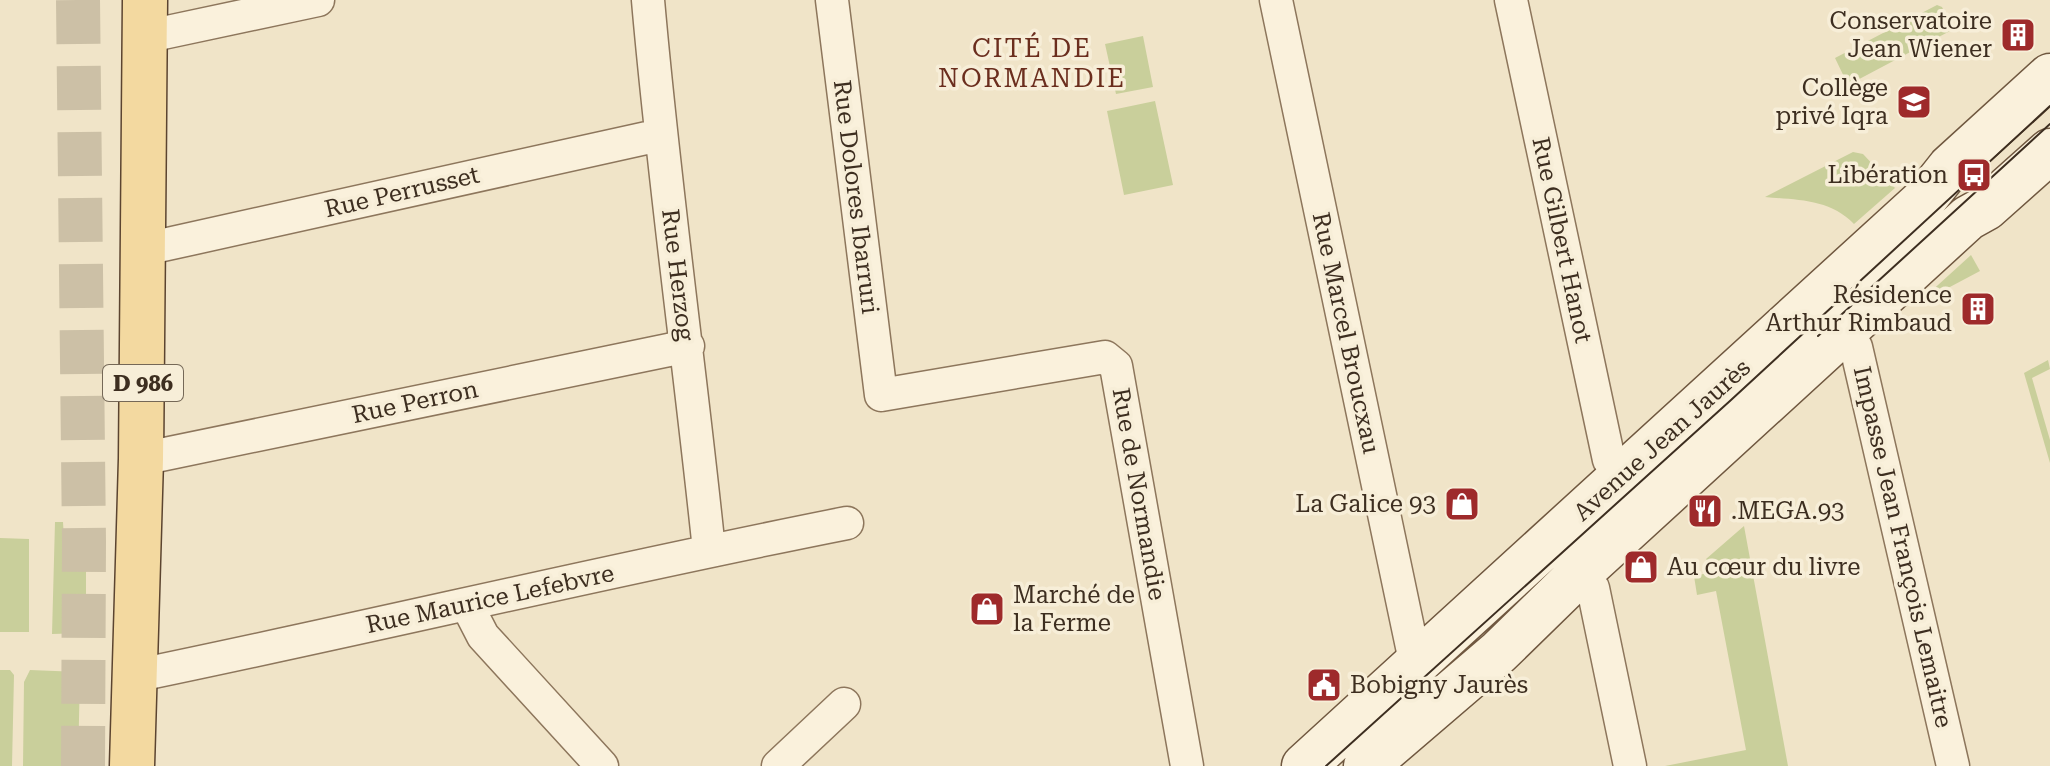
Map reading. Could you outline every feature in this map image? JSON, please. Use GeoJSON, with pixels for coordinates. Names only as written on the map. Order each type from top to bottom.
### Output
{"type":"FeatureCollection","features":[{"type":"Feature","properties":{"kind":"main road","name":"D 986"},"geometry":{"type":"LineString","coordinates":[[132,766],[145,249],[145,19]]}},
{"type":"Feature","properties":{"kind":"street"},"geometry":{"type":"LineString","coordinates":[[145,19],[318,0]]}},
{"type":"Feature","properties":{"kind":"street","name":"Rue Herzog"},"geometry":{"type":"LineString","coordinates":[[648,0],[660,135],[688,346],[709,550]]}},
{"type":"Feature","properties":{"kind":"street","name":"Rue Dolores Ibarruri"},"geometry":{"type":"LineString","coordinates":[[832,0],[881,395]]}},
{"type":"Feature","properties":{"kind":"street","name":"Rue Marcel Broucxau"},"geometry":{"type":"LineString","coordinates":[[1276,0],[1416,666]]}},
{"type":"Feature","properties":{"kind":"street","name":"Rue Gilbert Hanot"},"geometry":{"type":"LineString","coordinates":[[1511,0],[1609,460],[1623,475]]}},
{"type":"Feature","properties":{"kind":"street","name":"Avenue Jean Jaurès"},"geometry":{"type":"LineString","coordinates":[[1304,766],[1923,201],[1950,167],[2050,76]]}},
{"type":"Feature","properties":{"kind":"street","name":"Rue Perrusset"},"geometry":{"type":"LineString","coordinates":[[145,249],[660,135]]}},
{"type":"Feature","properties":{"kind":"street","name":"Avenue Jean Jaurès"},"geometry":{"type":"LineString","coordinates":[[1366,766],[1499,652],[1580,573],[1968,218],[1986,208],[2050,151]]}},
{"type":"Feature","properties":{"kind":"street","name":"Impasse Jean François Lemaitre"},"geometry":{"type":"LineString","coordinates":[[1844,331],[1856,347],[1953,766]]}},
{"type":"Feature","properties":{"kind":"street","name":"Rue Perron"},"geometry":{"type":"LineString","coordinates":[[141,459],[688,346]]}},
{"type":"Feature","properties":{"kind":"street","name":"Rue de Normandie"},"geometry":{"type":"LineString","coordinates":[[881,395],[1105,357],[1116,366],[1187,766]]}},
{"type":"Feature","properties":{"kind":"street","name":"Rue Maurice Lefebvre"},"geometry":{"type":"LineString","coordinates":[[134,676],[709,550],[847,523]]}},
{"type":"Feature","properties":{"kind":"street"},"geometry":{"type":"LineString","coordinates":[[1580,573],[1593,588],[1630,766]]}},
{"type":"Feature","properties":{"kind":"street"},"geometry":{"type":"LineString","coordinates":[[467,605],[483,636],[602,766]]}},
{"type":"Feature","properties":{"kind":"street"},"geometry":{"type":"LineString","coordinates":[[778,766],[844,704]]}},
{"type":"Feature","properties":{"kind":"green space"},"geometry":{"type":"Polygon","coordinates":[[[1937,5],[1942,7],[1952,28],[1950,31],[1848,85],[1835,58],[1937,5]]]}},
{"type":"Feature","properties":{"kind":"green space"},"geometry":{"type":"Polygon","coordinates":[[[1143,36],[1153,87],[1116,94],[1105,44],[1143,36]]]}},
{"type":"Feature","properties":{"kind":"green space"},"geometry":{"type":"Polygon","coordinates":[[[1155,101],[1173,185],[1124,195],[1107,111],[1155,101]]]}},
{"type":"Feature","properties":{"kind":"green space"},"geometry":{"type":"Polygon","coordinates":[[[1853,152],[1863,154],[1895,188],[1854,224],[1824,205],[1765,197],[1853,152]]]}},
{"type":"Feature","properties":{"kind":"green space"},"geometry":{"type":"Polygon","coordinates":[[[1971,255],[1980,271],[1916,305],[1971,255]]]}},
{"type":"Feature","properties":{"kind":"green space"},"geometry":{"type":"Polygon","coordinates":[[[2048,360],[2050,369],[2032,378],[2050,440],[2050,463],[2024,373],[2048,360]]]}},
{"type":"Feature","properties":{"kind":"green space"},"geometry":{"type":"Polygon","coordinates":[[[55,522],[63,522],[64,539],[86,539],[86,633],[52,634],[55,522]]]}},
{"type":"Feature","properties":{"kind":"green space"},"geometry":{"type":"Polygon","coordinates":[[[1744,526],[1788,766],[1665,766],[1746,750],[1716,591],[1697,595],[1694,576],[1717,571],[1706,559],[1744,526]]]}},
{"type":"Feature","properties":{"kind":"green space"},"geometry":{"type":"Polygon","coordinates":[[[0,538],[29,539],[29,632],[0,632],[0,538]]]}},
{"type":"Feature","properties":{"kind":"green space"},"geometry":{"type":"Polygon","coordinates":[[[0,670],[10,670],[14,675],[12,766],[0,766],[0,670]]]}},
{"type":"Feature","properties":{"kind":"green space"},"geometry":{"type":"Polygon","coordinates":[[[30,670],[80,672],[78,766],[23,766],[24,682],[30,670]]]}},
{"type":"Feature","properties":{"kind":"tunnel"},"geometry":{"type":"LineString","coordinates":[[78,0],[84,542],[83,766]]}},
{"type":"Feature","properties":{"kind":"tram line"},"geometry":{"type":"LineString","coordinates":[[1326,766],[2050,106]]}},
{"type":"Feature","properties":{"kind":"tram line"},"geometry":{"type":"LineString","coordinates":[[1818,336],[2050,124]]}},
{"type":"Feature","properties":{"kind":"place","name":"Conservatoire Jean Wiener"},"geometry":{"type":"Point","coordinates":[2018,35]}},
{"type":"Feature","properties":{"kind":"place","name":"Collège privé Iqra"},"geometry":{"type":"Point","coordinates":[1914,102]}},
{"type":"Feature","properties":{"kind":"place","name":"Libération"},"geometry":{"type":"Point","coordinates":[1974,175]}},
{"type":"Feature","properties":{"kind":"place","name":"Résidence Arthur Rimbaud"},"geometry":{"type":"Point","coordinates":[1978,309]}},
{"type":"Feature","properties":{"kind":"place","name":"La Galice 93"},"geometry":{"type":"Point","coordinates":[1462,504]}},
{"type":"Feature","properties":{"kind":"place","name":".MEGA.93"},"geometry":{"type":"Point","coordinates":[1705,511]}},
{"type":"Feature","properties":{"kind":"place","name":"Au cœur du livre"},"geometry":{"type":"Point","coordinates":[1641,567]}},
{"type":"Feature","properties":{"kind":"place","name":"Marché de la Ferme"},"geometry":{"type":"Point","coordinates":[987,609]}},
{"type":"Feature","properties":{"kind":"place","name":"Bobigny Jaurès"},"geometry":{"type":"Point","coordinates":[1324,685]}},
{"type":"Feature","properties":{"kind":"district","name":"CITÉ DE NORMANDIE"},"geometry":{"type":"Point","coordinates":[1032,63]}}]}
